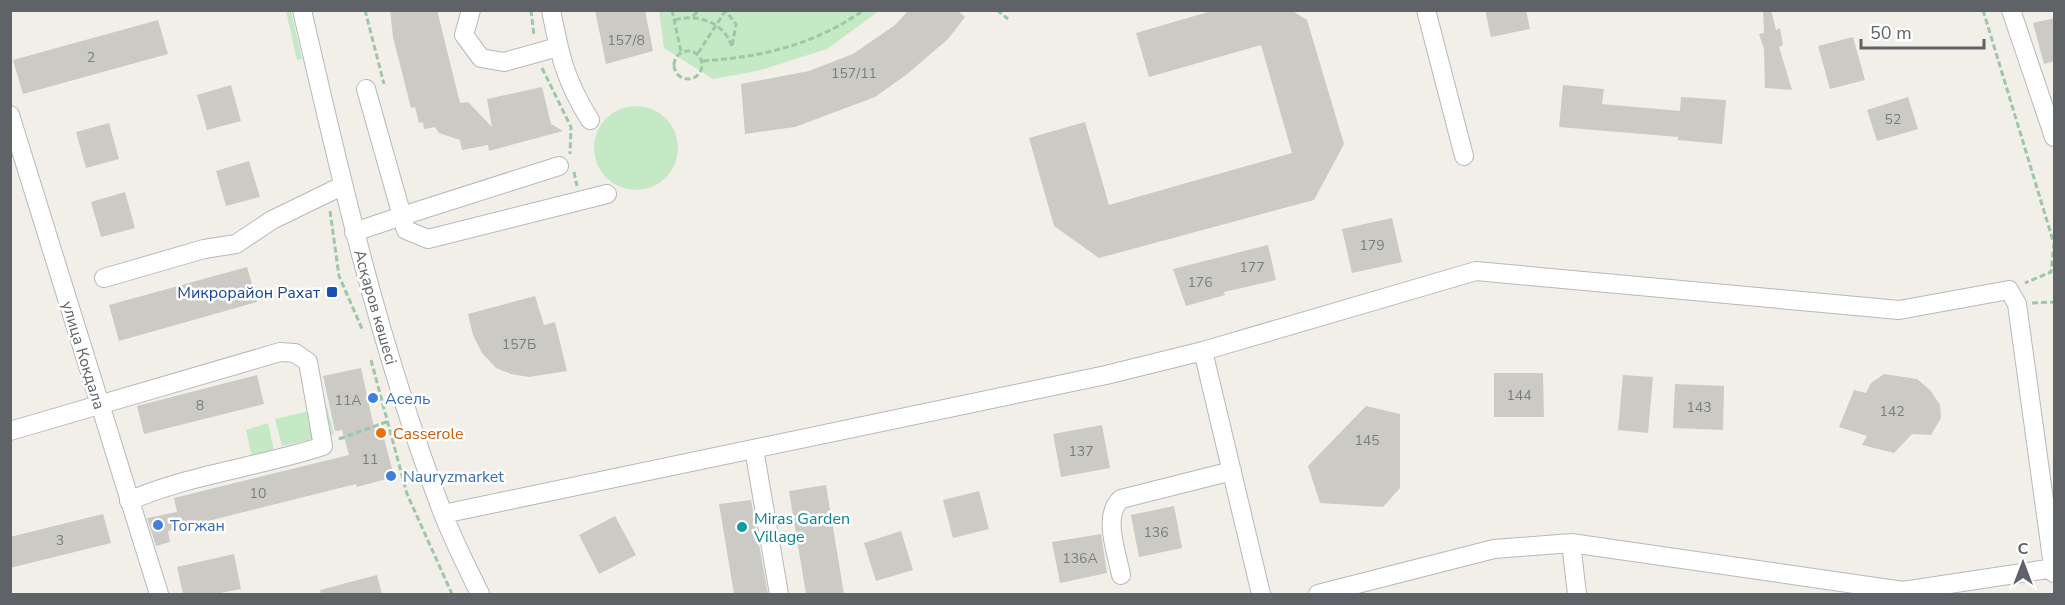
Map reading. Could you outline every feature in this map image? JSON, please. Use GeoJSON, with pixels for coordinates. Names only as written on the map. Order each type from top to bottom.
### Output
{"type":"FeatureCollection","features":[{"type":"Feature","properties":{"kind":"street","name":"Асқаров көшесі"},"geometry":{"type":"LineString","coordinates":[[302,10],[354,232],[410,422],[443,514],[480,594]]}},
{"type":"Feature","properties":{"kind":"street"},"geometry":{"type":"LineString","coordinates":[[471,10],[464,35],[481,58],[504,62],[558,47]]}},
{"type":"Feature","properties":{"kind":"street"},"geometry":{"type":"LineString","coordinates":[[551,10],[562,66],[572,91],[590,120]]}},
{"type":"Feature","properties":{"kind":"street"},"geometry":{"type":"LineString","coordinates":[[1426,10],[1464,156]]}},
{"type":"Feature","properties":{"kind":"street"},"geometry":{"type":"LineString","coordinates":[[2011,10],[2055,137]]}},
{"type":"Feature","properties":{"kind":"street"},"geometry":{"type":"LineString","coordinates":[[366,89],[406,230],[428,239],[607,194]]}},
{"type":"Feature","properties":{"kind":"street","name":"улица Кокдала"},"geometry":{"type":"LineString","coordinates":[[10,115],[159,594]]}},
{"type":"Feature","properties":{"kind":"street"},"geometry":{"type":"LineString","coordinates":[[354,232],[567,165]]}},
{"type":"Feature","properties":{"kind":"street"},"geometry":{"type":"LineString","coordinates":[[104,278],[204,249],[236,244],[272,220],[342,186]]}},
{"type":"Feature","properties":{"kind":"street"},"geometry":{"type":"LineString","coordinates":[[443,514],[1095,377],[1203,351],[1476,271],[1899,310],[2009,290],[2017,304],[2055,573]]}},
{"type":"Feature","properties":{"kind":"street"},"geometry":{"type":"LineString","coordinates":[[1203,351],[1261,594]]}},
{"type":"Feature","properties":{"kind":"street"},"geometry":{"type":"LineString","coordinates":[[10,431],[280,352],[295,353],[308,362],[323,446],[292,456],[224,470],[129,501]]}},
{"type":"Feature","properties":{"kind":"street"},"geometry":{"type":"LineString","coordinates":[[754,449],[779,594]]}},
{"type":"Feature","properties":{"kind":"street"},"geometry":{"type":"LineString","coordinates":[[1121,575],[1111,519],[1113,506],[1120,499],[1232,471]]}},
{"type":"Feature","properties":{"kind":"street"},"geometry":{"type":"LineString","coordinates":[[1318,594],[1494,549],[1571,543],[1899,593],[2054,568]]}},
{"type":"Feature","properties":{"kind":"street"},"geometry":{"type":"LineString","coordinates":[[1571,543],[1578,594]]}},
{"type":"Feature","properties":{"kind":"path"},"geometry":{"type":"LineString","coordinates":[[531,10],[537,53],[543,74],[571,127],[567,165],[581,202]]}},
{"type":"Feature","properties":{"kind":"path"},"geometry":{"type":"LineString","coordinates":[[672,10],[681,52]]}},
{"type":"Feature","properties":{"kind":"path"},"geometry":{"type":"LineString","coordinates":[[675,20],[693,16],[700,10]]}},
{"type":"Feature","properties":{"kind":"path"},"geometry":{"type":"LineString","coordinates":[[703,61],[748,58],[812,41],[864,10]]}},
{"type":"Feature","properties":{"kind":"path"},"geometry":{"type":"LineString","coordinates":[[997,10],[1008,19]]}},
{"type":"Feature","properties":{"kind":"path"},"geometry":{"type":"LineString","coordinates":[[1983,10],[2054,244],[2051,272],[2009,290]]}},
{"type":"Feature","properties":{"kind":"path"},"geometry":{"type":"LineString","coordinates":[[693,16],[716,26],[730,39],[732,47],[736,24],[726,11],[716,26],[698,53]]}},
{"type":"Feature","properties":{"kind":"path"},"geometry":{"type":"LineString","coordinates":[[690,50],[698,53],[703,61],[702,70],[696,77],[687,79],[678,75],[674,68],[675,58],[681,52],[690,50]]}},
{"type":"Feature","properties":{"kind":"path"},"geometry":{"type":"LineString","coordinates":[[323,446],[389,421]]}},
{"type":"Feature","properties":{"kind":"green space"},"geometry":{"type":"Polygon","coordinates":[[[659,10],[879,11],[827,49],[757,71],[713,79],[664,48],[659,10]]]}},
{"type":"Feature","properties":{"kind":"green space"},"geometry":{"type":"Polygon","coordinates":[[[286,11],[291,11],[302,59],[297,60],[286,11]]]}},
{"type":"Feature","properties":{"kind":"green space"},"geometry":{"type":"Polygon","coordinates":[[[636,106],[659,113],[671,125],[678,148],[671,171],[659,183],[636,190],[613,183],[601,171],[594,148],[601,125],[613,113],[636,106]]]}},
{"type":"Feature","properties":{"kind":"green space"},"geometry":{"type":"Polygon","coordinates":[[[327,407],[334,434],[282,446],[275,419],[327,407]]]}},
{"type":"Feature","properties":{"kind":"green space"},"geometry":{"type":"Polygon","coordinates":[[[268,423],[274,451],[252,457],[246,430],[268,423]]]}},
{"type":"Feature","properties":{"kind":"building"},"geometry":{"type":"Polygon","coordinates":[[[390,10],[437,10],[460,103],[468,102],[492,127],[487,99],[542,87],[551,124],[563,131],[489,151],[488,145],[462,150],[460,140],[439,133],[435,127],[424,129],[423,122],[419,123],[415,107],[411,108],[393,37],[390,10]]]}},
{"type":"Feature","properties":{"kind":"building"},"geometry":{"type":"Polygon","coordinates":[[[595,10],[645,10],[653,51],[606,64],[595,10]]]}},
{"type":"Feature","properties":{"kind":"building"},"geometry":{"type":"Polygon","coordinates":[[[909,10],[957,10],[965,17],[948,39],[906,75],[875,97],[795,127],[745,134],[741,84],[809,71],[853,54],[895,25],[909,10]]]}},
{"type":"Feature","properties":{"kind":"building"},"geometry":{"type":"Polygon","coordinates":[[[1215,10],[1291,10],[1307,20],[1344,144],[1314,200],[1099,258],[1054,226],[1029,138],[1085,122],[1109,205],[1292,153],[1261,45],[1149,77],[1136,33],[1215,10]]]}},
{"type":"Feature","properties":{"kind":"building"},"geometry":{"type":"Polygon","coordinates":[[[1485,10],[1526,10],[1530,29],[1491,37],[1485,10]]]}},
{"type":"Feature","properties":{"kind":"building"},"geometry":{"type":"Polygon","coordinates":[[[1763,10],[1771,10],[1776,30],[1780,28],[1783,45],[1779,47],[1792,90],[1765,88],[1764,49],[1759,34],[1764,33],[1763,10]]]}},
{"type":"Feature","properties":{"kind":"building"},"geometry":{"type":"Polygon","coordinates":[[[2055,18],[2055,61],[2044,64],[2033,23],[2055,18]]]}},
{"type":"Feature","properties":{"kind":"building"},"geometry":{"type":"Polygon","coordinates":[[[158,20],[168,54],[23,94],[13,60],[158,20]]]}},
{"type":"Feature","properties":{"kind":"building"},"geometry":{"type":"Polygon","coordinates":[[[1853,37],[1865,80],[1830,89],[1818,46],[1853,37]]]}},
{"type":"Feature","properties":{"kind":"building"},"geometry":{"type":"Polygon","coordinates":[[[231,85],[241,121],[207,130],[197,95],[231,85]]]}},
{"type":"Feature","properties":{"kind":"building"},"geometry":{"type":"Polygon","coordinates":[[[1563,85],[1604,89],[1602,104],[1680,111],[1681,97],[1726,100],[1722,144],[1678,140],[1678,137],[1559,127],[1563,85]]]}},
{"type":"Feature","properties":{"kind":"building"},"geometry":{"type":"Polygon","coordinates":[[[1908,97],[1918,129],[1877,141],[1867,110],[1908,97]]]}},
{"type":"Feature","properties":{"kind":"building"},"geometry":{"type":"Polygon","coordinates":[[[109,123],[119,159],[86,168],[76,132],[109,123]]]}},
{"type":"Feature","properties":{"kind":"building"},"geometry":{"type":"Polygon","coordinates":[[[249,161],[260,197],[226,206],[216,171],[249,161]]]}},
{"type":"Feature","properties":{"kind":"building"},"geometry":{"type":"Polygon","coordinates":[[[125,192],[135,228],[101,237],[91,202],[125,192]]]}},
{"type":"Feature","properties":{"kind":"building"},"geometry":{"type":"Polygon","coordinates":[[[1392,218],[1402,262],[1352,273],[1342,229],[1392,218]]]}},
{"type":"Feature","properties":{"kind":"building"},"geometry":{"type":"Polygon","coordinates":[[[1268,245],[1276,280],[1224,292],[1225,295],[1186,306],[1173,269],[1268,245]]]}},
{"type":"Feature","properties":{"kind":"building"},"geometry":{"type":"Polygon","coordinates":[[[247,267],[257,302],[119,341],[109,305],[247,267]]]}},
{"type":"Feature","properties":{"kind":"building"},"geometry":{"type":"Polygon","coordinates":[[[535,296],[544,325],[555,322],[567,371],[529,377],[511,374],[496,368],[482,353],[473,335],[468,314],[535,296]]]}},
{"type":"Feature","properties":{"kind":"building"},"geometry":{"type":"Polygon","coordinates":[[[361,368],[375,432],[382,430],[394,477],[357,487],[356,484],[168,531],[170,542],[156,546],[147,518],[177,512],[174,498],[349,455],[342,430],[335,431],[323,376],[361,368]]]}},
{"type":"Feature","properties":{"kind":"building"},"geometry":{"type":"Polygon","coordinates":[[[1494,373],[1543,373],[1544,417],[1494,417],[1494,373]]]}},
{"type":"Feature","properties":{"kind":"building"},"geometry":{"type":"Polygon","coordinates":[[[1884,374],[1917,379],[1930,390],[1940,405],[1941,418],[1931,435],[1912,434],[1894,453],[1862,445],[1867,436],[1839,427],[1854,390],[1866,393],[1871,383],[1884,374]]]}},
{"type":"Feature","properties":{"kind":"building"},"geometry":{"type":"Polygon","coordinates":[[[257,375],[264,404],[144,434],[137,406],[257,375]]]}},
{"type":"Feature","properties":{"kind":"building"},"geometry":{"type":"Polygon","coordinates":[[[1623,375],[1653,377],[1648,433],[1618,430],[1623,375]]]}},
{"type":"Feature","properties":{"kind":"building"},"geometry":{"type":"Polygon","coordinates":[[[1675,384],[1724,386],[1723,430],[1673,428],[1675,384]]]}},
{"type":"Feature","properties":{"kind":"building"},"geometry":{"type":"Polygon","coordinates":[[[1366,406],[1400,414],[1400,488],[1383,507],[1320,503],[1308,466],[1366,406]]]}},
{"type":"Feature","properties":{"kind":"building"},"geometry":{"type":"Polygon","coordinates":[[[1102,425],[1110,468],[1061,477],[1053,434],[1102,425]]]}},
{"type":"Feature","properties":{"kind":"building"},"geometry":{"type":"Polygon","coordinates":[[[826,485],[844,594],[806,594],[789,491],[826,485]]]}},
{"type":"Feature","properties":{"kind":"building"},"geometry":{"type":"Polygon","coordinates":[[[979,491],[989,529],[953,538],[943,500],[979,491]]]}},
{"type":"Feature","properties":{"kind":"building"},"geometry":{"type":"Polygon","coordinates":[[[751,500],[768,594],[734,594],[719,504],[751,500]]]}},
{"type":"Feature","properties":{"kind":"building"},"geometry":{"type":"Polygon","coordinates":[[[1174,506],[1182,548],[1139,557],[1131,515],[1174,506]]]}},
{"type":"Feature","properties":{"kind":"building"},"geometry":{"type":"Polygon","coordinates":[[[103,514],[111,543],[10,568],[10,537],[103,514]]]}},
{"type":"Feature","properties":{"kind":"building"},"geometry":{"type":"Polygon","coordinates":[[[615,516],[636,555],[599,574],[579,535],[615,516]]]}},
{"type":"Feature","properties":{"kind":"building"},"geometry":{"type":"Polygon","coordinates":[[[901,531],[913,570],[876,581],[864,543],[901,531]]]}},
{"type":"Feature","properties":{"kind":"building"},"geometry":{"type":"Polygon","coordinates":[[[1101,534],[1107,573],[1060,583],[1052,542],[1101,534]]]}},
{"type":"Feature","properties":{"kind":"building"},"geometry":{"type":"Polygon","coordinates":[[[234,554],[241,589],[215,594],[183,594],[177,567],[234,554]]]}},
{"type":"Feature","properties":{"kind":"building"},"geometry":{"type":"Polygon","coordinates":[[[377,575],[382,594],[321,594],[320,590],[377,575]]]}},
{"type":"Feature","properties":{"kind":"place","name":"Микрорайон Рахат"},"geometry":{"type":"Point","coordinates":[332,292]}},
{"type":"Feature","properties":{"kind":"place","name":"Асель"},"geometry":{"type":"Point","coordinates":[373,398]}},
{"type":"Feature","properties":{"kind":"place","name":"Casserole"},"geometry":{"type":"Point","coordinates":[381,433]}},
{"type":"Feature","properties":{"kind":"place","name":"Nauryzmarket"},"geometry":{"type":"Point","coordinates":[391,476]}},
{"type":"Feature","properties":{"kind":"place","name":"Тогжан"},"geometry":{"type":"Point","coordinates":[158,525]}},
{"type":"Feature","properties":{"kind":"place","name":"Miras Garden Village"},"geometry":{"type":"Point","coordinates":[742,527]}}]}
